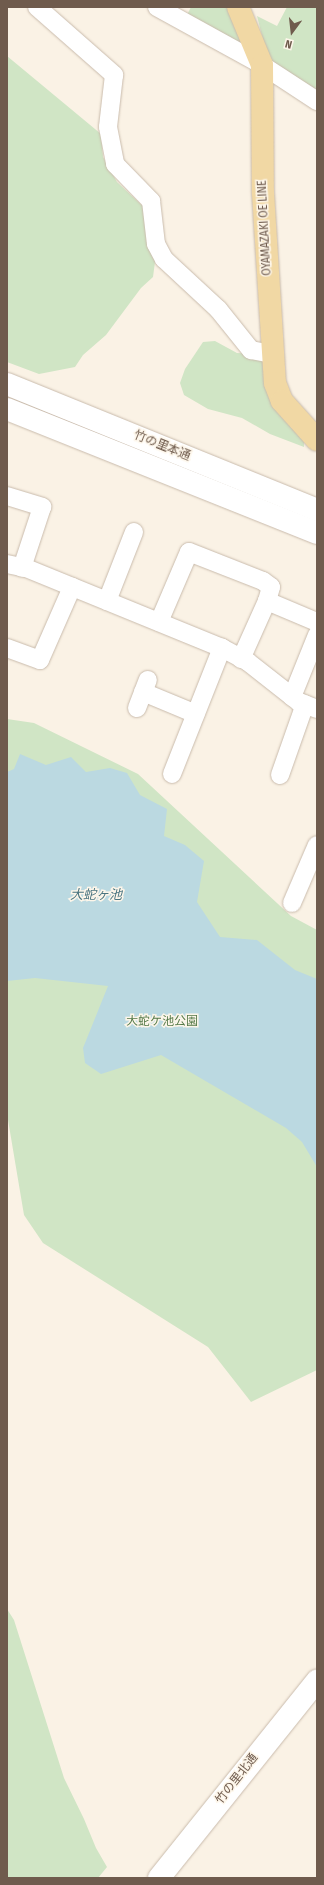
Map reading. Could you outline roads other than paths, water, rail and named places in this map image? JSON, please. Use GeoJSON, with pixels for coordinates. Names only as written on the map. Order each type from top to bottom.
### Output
{"type":"FeatureCollection","features":[{"type":"Feature","properties":{"kind":"main road","name":"OYAMAZAKI OE LINE"},"geometry":{"type":"LineString","coordinates":[[238,7],[262,65],[263,193],[275,383],[282,401],[317,440]]}},
{"type":"Feature","properties":{"kind":"street"},"geometry":{"type":"LineString","coordinates":[[37,7],[114,75],[108,127],[115,164],[151,201],[156,244],[164,259],[218,309],[250,350],[272,354]]}},
{"type":"Feature","properties":{"kind":"street"},"geometry":{"type":"LineString","coordinates":[[158,7],[262,65],[317,101]]}},
{"type":"Feature","properties":{"kind":"street","name":"竹の里本通"},"geometry":{"type":"LineString","coordinates":[[7,384],[317,510]]}},
{"type":"Feature","properties":{"kind":"street","name":"竹の里本通"},"geometry":{"type":"LineString","coordinates":[[7,409],[317,533]]}},
{"type":"Feature","properties":{"kind":"street"},"geometry":{"type":"LineString","coordinates":[[7,496],[42,507],[15,566],[72,587],[222,648],[241,659],[305,703]]}},
{"type":"Feature","properties":{"kind":"street"},"geometry":{"type":"LineString","coordinates":[[107,601],[134,532]]}},
{"type":"Feature","properties":{"kind":"street"},"geometry":{"type":"LineString","coordinates":[[159,622],[189,552],[263,581],[271,587],[267,601],[241,659]]}},
{"type":"Feature","properties":{"kind":"street"},"geometry":{"type":"LineString","coordinates":[[7,648],[40,660],[72,587]]}},
{"type":"Feature","properties":{"kind":"street"},"geometry":{"type":"LineString","coordinates":[[267,601],[317,622]]}},
{"type":"Feature","properties":{"kind":"street"},"geometry":{"type":"LineString","coordinates":[[280,775],[305,703],[317,635]]}},
{"type":"Feature","properties":{"kind":"street"},"geometry":{"type":"LineString","coordinates":[[172,774],[222,648]]}},
{"type":"Feature","properties":{"kind":"street"},"geometry":{"type":"LineString","coordinates":[[143,694],[196,714]]}},
{"type":"Feature","properties":{"kind":"street"},"geometry":{"type":"LineString","coordinates":[[292,903],[317,845]]}},
{"type":"Feature","properties":{"kind":"street","name":"竹の里北通"},"geometry":{"type":"LineString","coordinates":[[159,1878],[317,1681]]}},
{"type":"Feature","properties":{"kind":"water","name":"大蛇ヶ池"},"geometry":{"type":"Polygon","coordinates":[[[20,754],[46,765],[71,757],[86,772],[110,768],[127,773],[140,795],[167,809],[164,836],[185,845],[204,861],[197,902],[220,937],[257,940],[295,970],[317,979],[317,1167],[302,1142],[286,1128],[161,1055],[101,1074],[85,1063],[83,1048],[108,986],[35,978],[7,981],[7,772],[14,769],[20,754]]]}},
{"type":"Feature","properties":{"kind":"park label","name":"大蛇ケ池公園"},"geometry":{"type":"Point","coordinates":[162,1022]}}]}
